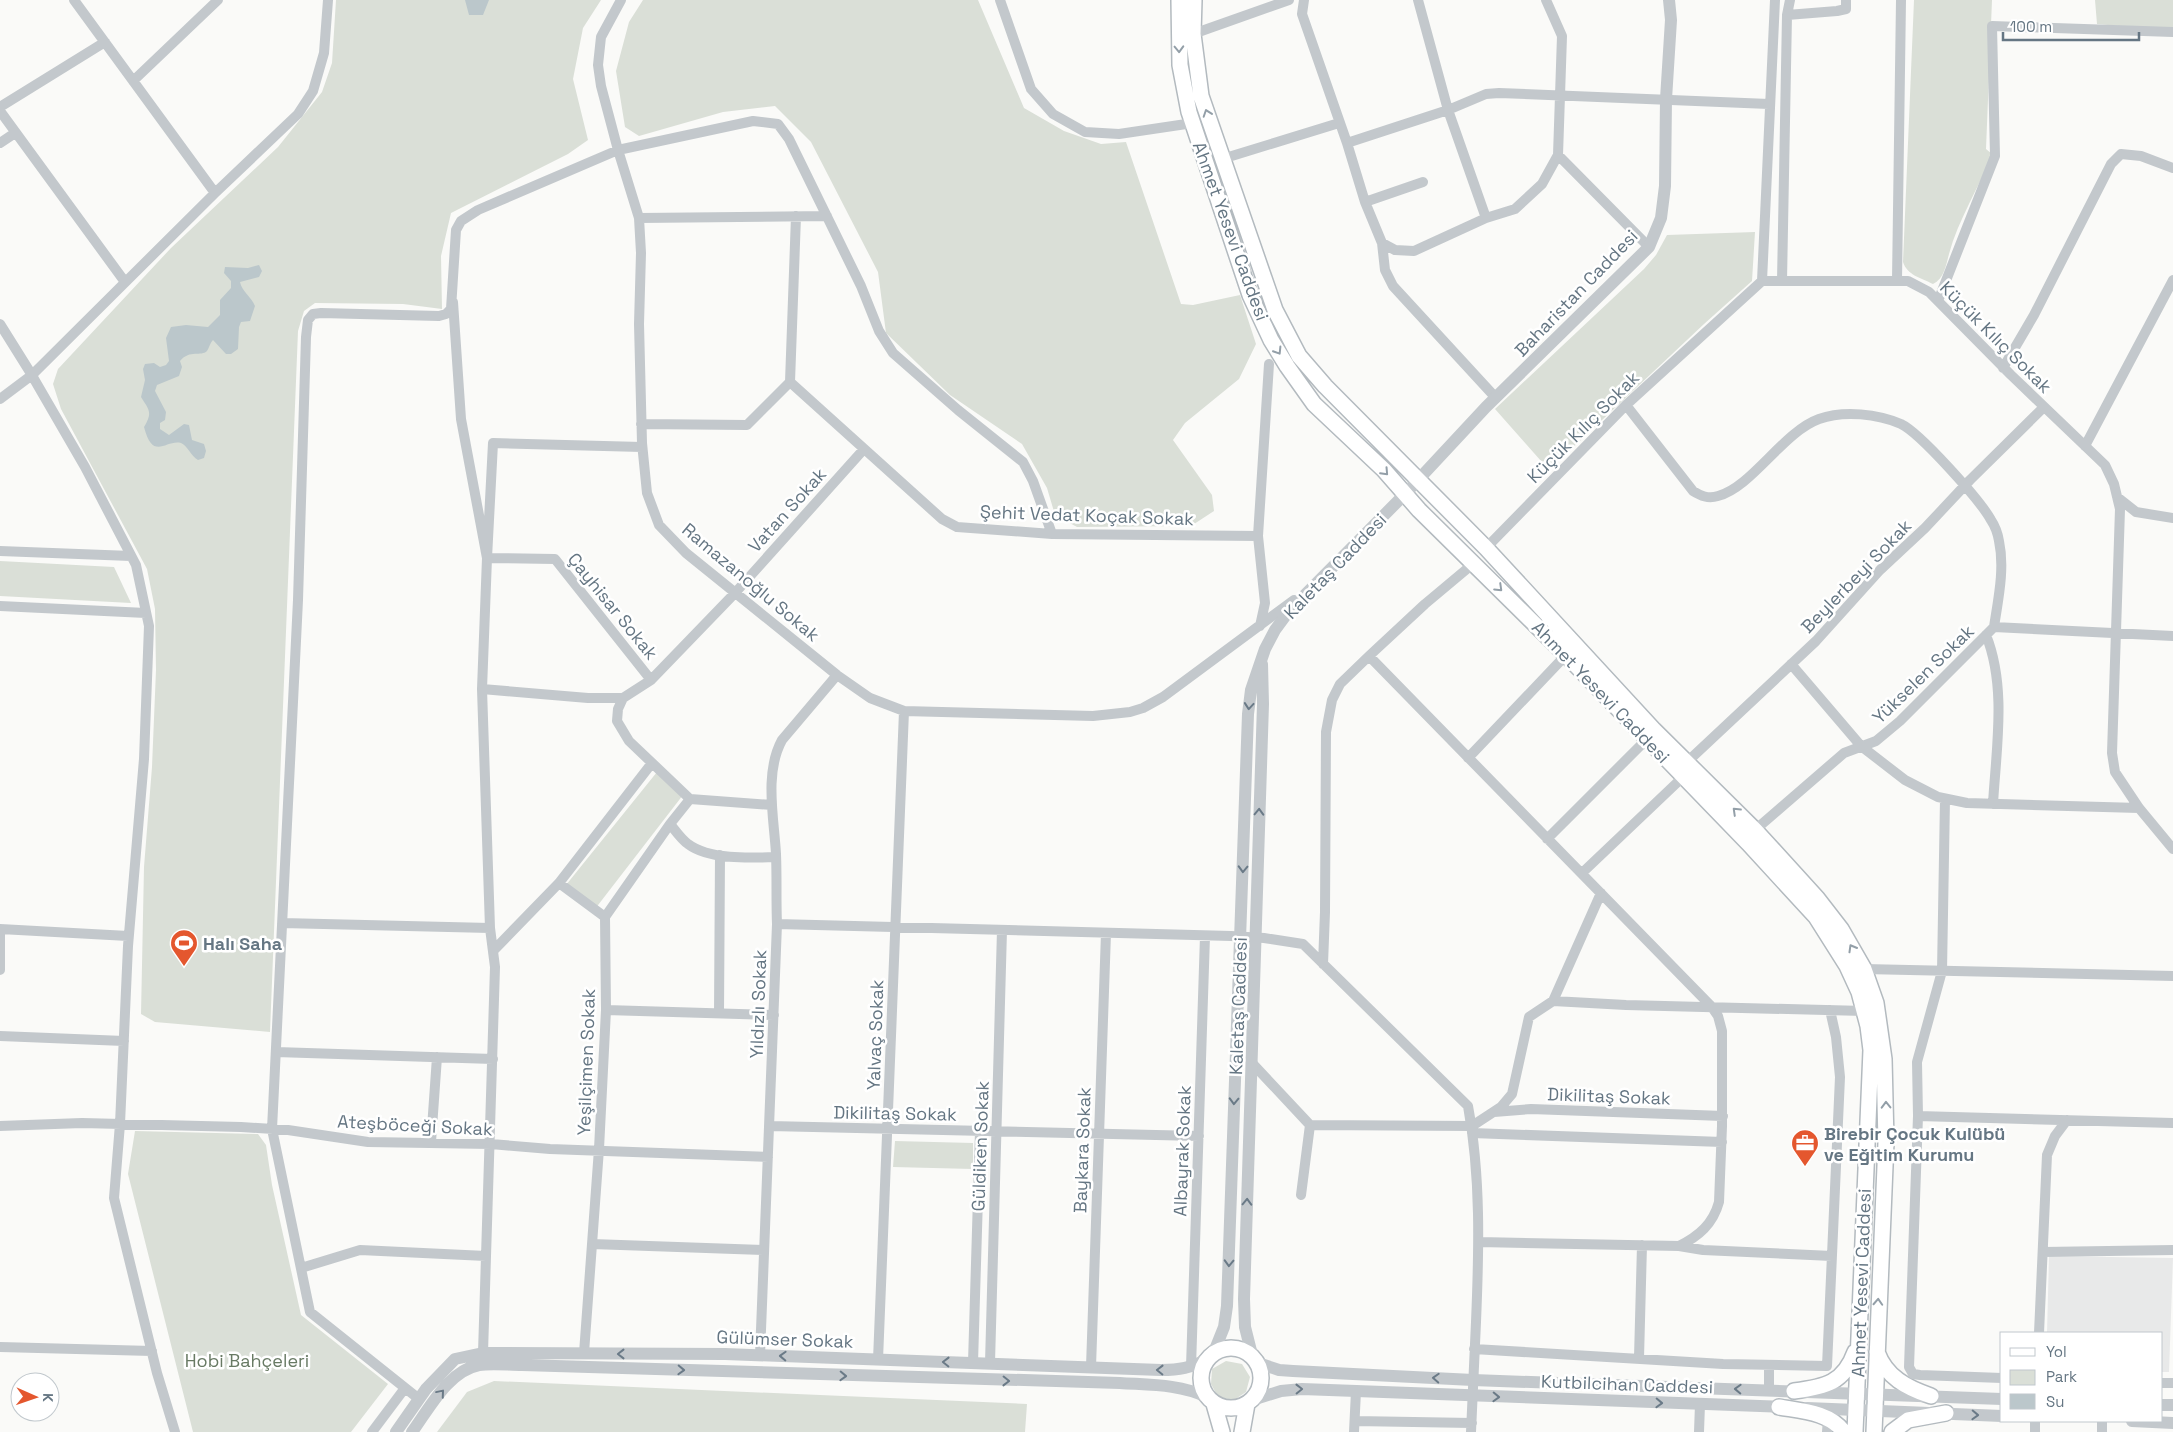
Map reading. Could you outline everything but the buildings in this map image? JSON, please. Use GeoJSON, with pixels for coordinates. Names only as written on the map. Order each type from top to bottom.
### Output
{"type":"FeatureCollection","features":[{"type":"Feature","properties":{"kind":"main road","name":"Ahmet Yesevi Caddesi"},"geometry":{"type":"LineString","coordinates":[[1179,0],[1180,65],[1193,123],[1250,295],[1271,340],[1314,404],[1384,470],[1419,510],[1566,655],[1646,740],[1755,830],[1823,906],[1841,929],[1864,969],[1876,1003],[1880,1026],[1886,1098],[1886,1142],[1874,1394],[1874,1432]]}},
{"type":"Feature","properties":{"kind":"main road","name":"Ahmet Yesevi Caddesi"},"geometry":{"type":"LineString","coordinates":[[1194,0],[1193,34],[1201,96],[1274,310],[1299,356],[1325,386],[1486,548],[1816,917],[1847,966],[1859,992],[1870,1050],[1855,1432]]}},
{"type":"Feature","properties":{"kind":"main road"},"geometry":{"type":"LineString","coordinates":[[1794,1391],[1820,1387],[1840,1377],[1852,1362],[1859,1341]]}},
{"type":"Feature","properties":{"kind":"main road"},"geometry":{"type":"LineString","coordinates":[[1211,1400],[1224,1408],[1234,1408],[1249,1402],[1258,1392],[1261,1383],[1261,1372],[1255,1359],[1243,1350],[1234,1347],[1224,1348],[1211,1356],[1202,1368],[1200,1378],[1202,1388],[1211,1400],[1222,1432]]}},
{"type":"Feature","properties":{"kind":"main road"},"geometry":{"type":"LineString","coordinates":[[1876,1351],[1880,1362],[1887,1372],[1911,1389],[1931,1396]]}},
{"type":"Feature","properties":{"kind":"main road"},"geometry":{"type":"LineString","coordinates":[[1242,1432],[1249,1402]]}},
{"type":"Feature","properties":{"kind":"main road"},"geometry":{"type":"LineString","coordinates":[[1779,1407],[1827,1425],[1840,1426],[1844,1432]]}},
{"type":"Feature","properties":{"kind":"main road"},"geometry":{"type":"LineString","coordinates":[[1892,1432],[1946,1413]]}},
{"type":"Feature","properties":{"kind":"street"},"geometry":{"type":"LineString","coordinates":[[74,0],[215,193]]}},
{"type":"Feature","properties":{"kind":"street"},"geometry":{"type":"LineString","coordinates":[[133,81],[218,0]]}},
{"type":"Feature","properties":{"kind":"street"},"geometry":{"type":"LineString","coordinates":[[0,399],[32,375],[215,193],[298,114],[313,91],[324,53],[328,0]]}},
{"type":"Feature","properties":{"kind":"street","name":"Ramazanoğlu Sokak"},"geometry":{"type":"LineString","coordinates":[[621,0],[601,37],[598,65],[601,86],[618,150],[639,218],[642,253],[639,324],[641,424],[646,493],[660,525],[686,553],[837,675],[870,698],[904,711],[1093,716],[1130,712],[1163,698],[1308,590]]}},
{"type":"Feature","properties":{"kind":"street"},"geometry":{"type":"LineString","coordinates":[[1000,0],[1031,89],[1053,114],[1085,132],[1119,134],[1193,123]]}},
{"type":"Feature","properties":{"kind":"street"},"geometry":{"type":"LineString","coordinates":[[1193,34],[1289,0]]}},
{"type":"Feature","properties":{"kind":"street"},"geometry":{"type":"LineString","coordinates":[[1304,0],[1302,14],[1365,202],[1382,244],[1385,270],[1393,286],[1496,398]]}},
{"type":"Feature","properties":{"kind":"street"},"geometry":{"type":"LineString","coordinates":[[1418,0],[1448,110],[1486,218]]}},
{"type":"Feature","properties":{"kind":"street"},"geometry":{"type":"LineString","coordinates":[[1382,244],[1395,250],[1414,251],[1486,218],[1515,209],[1542,184],[1558,155],[1562,36],[1546,0]]}},
{"type":"Feature","properties":{"kind":"street","name":"Baharistan Caddesi"},"geometry":{"type":"LineString","coordinates":[[1418,479],[1496,398],[1649,247],[1661,218],[1664,204],[1669,0]]}},
{"type":"Feature","properties":{"kind":"street"},"geometry":{"type":"LineString","coordinates":[[1762,281],[1775,0]]}},
{"type":"Feature","properties":{"kind":"street"},"geometry":{"type":"LineString","coordinates":[[1782,281],[1787,14],[1790,0]]}},
{"type":"Feature","properties":{"kind":"street"},"geometry":{"type":"LineString","coordinates":[[1787,14],[1837,11],[1846,8],[1846,0]]}},
{"type":"Feature","properties":{"kind":"street"},"geometry":{"type":"LineString","coordinates":[[1897,280],[1901,0]]}},
{"type":"Feature","properties":{"kind":"street"},"geometry":{"type":"LineString","coordinates":[[1938,301],[1995,156],[1992,26],[2173,32]]}},
{"type":"Feature","properties":{"kind":"street"},"geometry":{"type":"LineString","coordinates":[[0,107],[105,42]]}},
{"type":"Feature","properties":{"kind":"street"},"geometry":{"type":"LineString","coordinates":[[1347,144],[1448,110],[1486,94],[1500,92],[1769,104]]}},
{"type":"Feature","properties":{"kind":"street"},"geometry":{"type":"LineString","coordinates":[[0,111],[125,282]]}},
{"type":"Feature","properties":{"kind":"street"},"geometry":{"type":"LineString","coordinates":[[419,1399],[310,1312],[272,1129],[308,320],[313,314],[322,313],[439,316],[446,314],[451,309],[456,230],[461,221],[478,210],[618,150],[753,121],[778,124],[789,139],[827,216],[861,286],[879,331],[894,353],[958,410],[1023,462],[1033,481],[1052,534]]}},
{"type":"Feature","properties":{"kind":"street"},"geometry":{"type":"LineString","coordinates":[[1222,159],[1339,123]]}},
{"type":"Feature","properties":{"kind":"street"},"geometry":{"type":"LineString","coordinates":[[0,143],[15,133]]}},
{"type":"Feature","properties":{"kind":"street"},"geometry":{"type":"LineString","coordinates":[[2003,368],[2034,315],[2111,164],[2121,154],[2142,156],[2173,168]]}},
{"type":"Feature","properties":{"kind":"street"},"geometry":{"type":"LineString","coordinates":[[1558,155],[1649,247]]}},
{"type":"Feature","properties":{"kind":"street"},"geometry":{"type":"LineString","coordinates":[[1365,202],[1423,182]]}},
{"type":"Feature","properties":{"kind":"street"},"geometry":{"type":"LineString","coordinates":[[641,424],[748,425],[790,382],[796,216]]}},
{"type":"Feature","properties":{"kind":"street"},"geometry":{"type":"LineString","coordinates":[[639,218],[827,216]]}},
{"type":"Feature","properties":{"kind":"street","name":"Küçük Kılıç Sokak"},"geometry":{"type":"LineString","coordinates":[[1486,548],[1626,405],[1762,281],[1908,280],[1929,292],[2003,368],[2085,446],[2105,466],[2114,484],[2120,509],[2118,623],[2115,634],[2112,753],[2114,772],[2138,808],[2173,849]]}},
{"type":"Feature","properties":{"kind":"street"},"geometry":{"type":"LineString","coordinates":[[2085,446],[2173,280]]}},
{"type":"Feature","properties":{"kind":"street"},"geometry":{"type":"LineString","coordinates":[[452,292],[461,419],[487,558]]}},
{"type":"Feature","properties":{"kind":"street"},"geometry":{"type":"LineString","coordinates":[[0,324],[85,467],[136,566],[149,626],[144,759],[128,936],[120,1124],[114,1198],[152,1351],[175,1432]]}},
{"type":"Feature","properties":{"kind":"street"},"geometry":{"type":"LineString","coordinates":[[1260,626],[1264,603],[1258,536],[1269,364]]}},
{"type":"Feature","properties":{"kind":"street","name":"Şehit Vedat Koçak Sokak"},"geometry":{"type":"LineString","coordinates":[[790,382],[942,519],[957,527],[1052,534],[1258,536]]}},
{"type":"Feature","properties":{"kind":"street"},"geometry":{"type":"LineString","coordinates":[[1626,405],[1693,491],[1708,498],[1730,491],[1804,427],[1820,418],[1865,414],[1903,425],[1937,456],[1965,486],[1992,520],[1999,540],[2001,559],[1994,628]]}},
{"type":"Feature","properties":{"kind":"street","name":"Beylerbeyi Sokak"},"geometry":{"type":"LineString","coordinates":[[1582,873],[1816,641],[1880,570],[1925,528],[2044,407]]}},
{"type":"Feature","properties":{"kind":"street"},"geometry":{"type":"LineString","coordinates":[[483,1353],[495,967],[490,928],[482,689],[493,443],[642,447]]}},
{"type":"Feature","properties":{"kind":"street","name":"Vatan Sokak"},"geometry":{"type":"LineString","coordinates":[[623,698],[651,680],[735,594],[864,449]]}},
{"type":"Feature","properties":{"kind":"street","name":"Kaletaş Caddesi"},"geometry":{"type":"LineString","coordinates":[[1211,1356],[1224,1327],[1227,1306],[1249,702],[1251,690],[1274,630],[1308,590],[1418,479]]}},
{"type":"Feature","properties":{"kind":"street"},"geometry":{"type":"LineString","coordinates":[[2117,497],[2136,512],[2173,518]]}},
{"type":"Feature","properties":{"kind":"street"},"geometry":{"type":"LineString","coordinates":[[0,551],[131,556]]}},
{"type":"Feature","properties":{"kind":"street","name":"Çayhisar Sokak"},"geometry":{"type":"LineString","coordinates":[[487,558],[555,558],[651,680]]}},
{"type":"Feature","properties":{"kind":"street"},"geometry":{"type":"LineString","coordinates":[[1323,964],[1326,732],[1332,700],[1340,684],[1369,656],[1425,604],[1474,563]]}},
{"type":"Feature","properties":{"kind":"street"},"geometry":{"type":"LineString","coordinates":[[0,606],[146,614]]}},
{"type":"Feature","properties":{"kind":"street","name":"Yükselen Sokak"},"geometry":{"type":"LineString","coordinates":[[1755,830],[1844,753],[1876,741],[1900,721],[1994,628],[2173,636]]}},
{"type":"Feature","properties":{"kind":"street"},"geometry":{"type":"LineString","coordinates":[[1986,635],[1993,651],[1998,712],[1993,804]]}},
{"type":"Feature","properties":{"kind":"street"},"geometry":{"type":"LineString","coordinates":[[1468,758],[1566,655]]}},
{"type":"Feature","properties":{"kind":"street"},"geometry":{"type":"LineString","coordinates":[[1369,656],[1711,1006],[1718,1016],[1722,1031],[1722,1142],[1719,1202],[1707,1226],[1696,1238],[1679,1246]]}},
{"type":"Feature","properties":{"kind":"street","name":"Kaletaş Caddesi"},"geometry":{"type":"LineString","coordinates":[[1255,1359],[1245,1328],[1244,1310],[1263,704],[1261,660]]}},
{"type":"Feature","properties":{"kind":"street"},"geometry":{"type":"LineString","coordinates":[[1791,664],[1861,746],[1905,780],[1938,797],[1967,803],[2138,808]]}},
{"type":"Feature","properties":{"kind":"street","name":"Yıldızlı Sokak"},"geometry":{"type":"LineString","coordinates":[[760,1355],[777,924],[776,857],[772,805],[773,769],[776,751],[782,740],[837,675]]}},
{"type":"Feature","properties":{"kind":"street"},"geometry":{"type":"LineString","coordinates":[[482,689],[588,698],[623,698],[618,709],[616,721],[629,741],[690,799],[772,805]]}},
{"type":"Feature","properties":{"kind":"street","name":"Yalvaç Sokak"},"geometry":{"type":"LineString","coordinates":[[878,1360],[904,711]]}},
{"type":"Feature","properties":{"kind":"street"},"geometry":{"type":"LineString","coordinates":[[1547,838],[1646,740]]}},
{"type":"Feature","properties":{"kind":"street"},"geometry":{"type":"LineString","coordinates":[[493,950],[559,883],[652,763]]}},
{"type":"Feature","properties":{"kind":"street"},"geometry":{"type":"LineString","coordinates":[[559,883],[605,917],[670,824],[690,799]]}},
{"type":"Feature","properties":{"kind":"street"},"geometry":{"type":"LineString","coordinates":[[1945,799],[1942,971],[1917,1062],[1918,1116],[1909,1367],[1912,1374],[1920,1375],[2000,1378]]}},
{"type":"Feature","properties":{"kind":"street"},"geometry":{"type":"LineString","coordinates":[[670,824],[689,845],[720,855],[747,858],[776,857]]}},
{"type":"Feature","properties":{"kind":"street"},"geometry":{"type":"LineString","coordinates":[[719,1014],[720,855]]}},
{"type":"Feature","properties":{"kind":"street"},"geometry":{"type":"LineString","coordinates":[[1472,1130],[1501,1107],[1512,1094],[1529,1017],[1553,1001],[1601,893]]}},
{"type":"Feature","properties":{"kind":"street","name":"Yeşilçimen Sokak"},"geometry":{"type":"LineString","coordinates":[[584,1354],[599,1149],[606,1010],[605,917]]}},
{"type":"Feature","properties":{"kind":"street"},"geometry":{"type":"LineString","coordinates":[[282,923],[490,928]]}},
{"type":"Feature","properties":{"kind":"street"},"geometry":{"type":"LineString","coordinates":[[777,924],[1240,936],[1303,944],[1468,1106],[1472,1130],[1479,1242],[1472,1428],[1355,1421]]}},
{"type":"Feature","properties":{"kind":"street"},"geometry":{"type":"LineString","coordinates":[[0,970],[0,929],[128,936]]}},
{"type":"Feature","properties":{"kind":"street","name":"Güldiken Sokak"},"geometry":{"type":"LineString","coordinates":[[990,1363],[1002,930]]}},
{"type":"Feature","properties":{"kind":"street","name":"Baykara Sokak"},"geometry":{"type":"LineString","coordinates":[[1090,1367],[1106,933]]}},
{"type":"Feature","properties":{"kind":"street","name":"Albayrak Sokak"},"geometry":{"type":"LineString","coordinates":[[1191,1367],[1205,936]]}},
{"type":"Feature","properties":{"kind":"street"},"geometry":{"type":"LineString","coordinates":[[1864,969],[2173,976]]}},
{"type":"Feature","properties":{"kind":"street"},"geometry":{"type":"LineString","coordinates":[[1553,1001],[1626,1005],[1864,1011]]}},
{"type":"Feature","properties":{"kind":"street"},"geometry":{"type":"LineString","coordinates":[[606,1010],[774,1015]]}},
{"type":"Feature","properties":{"kind":"street"},"geometry":{"type":"LineString","coordinates":[[1474,1349],[1769,1365],[1827,1366],[1840,1077],[1836,1037],[1830,1010]]}},
{"type":"Feature","properties":{"kind":"street"},"geometry":{"type":"LineString","coordinates":[[0,1036],[124,1041]]}},
{"type":"Feature","properties":{"kind":"street"},"geometry":{"type":"LineString","coordinates":[[276,1052],[492,1059]]}},
{"type":"Feature","properties":{"kind":"street"},"geometry":{"type":"LineString","coordinates":[[431,1142],[438,1057]]}},
{"type":"Feature","properties":{"kind":"street"},"geometry":{"type":"LineString","coordinates":[[1251,1062],[1310,1125],[1472,1130],[1722,1142]]}},
{"type":"Feature","properties":{"kind":"street","name":"Dikilitaş Sokak"},"geometry":{"type":"LineString","coordinates":[[1494,1112],[1531,1109],[1722,1116]]}},
{"type":"Feature","properties":{"kind":"street"},"geometry":{"type":"LineString","coordinates":[[1918,1116],[2173,1124]]}},
{"type":"Feature","properties":{"kind":"street"},"geometry":{"type":"LineString","coordinates":[[2039,1332],[2048,1155],[2055,1136],[2067,1120]]}},
{"type":"Feature","properties":{"kind":"street","name":"Ateşböceği Sokak"},"geometry":{"type":"LineString","coordinates":[[0,1126],[82,1123],[272,1129],[368,1142],[490,1144],[550,1149],[599,1149],[768,1157]]}},
{"type":"Feature","properties":{"kind":"street"},"geometry":{"type":"LineString","coordinates":[[1301,1195],[1310,1125]]}},
{"type":"Feature","properties":{"kind":"street","name":"Dikilitaş Sokak"},"geometry":{"type":"LineString","coordinates":[[770,1126],[1199,1136]]}},
{"type":"Feature","properties":{"kind":"street"},"geometry":{"type":"LineString","coordinates":[[973,1363],[980,1131]]}},
{"type":"Feature","properties":{"kind":"street"},"geometry":{"type":"LineString","coordinates":[[1479,1242],[1679,1246],[1704,1250],[1832,1256]]}},
{"type":"Feature","properties":{"kind":"street"},"geometry":{"type":"LineString","coordinates":[[592,1244],[763,1250]]}},
{"type":"Feature","properties":{"kind":"street"},"geometry":{"type":"LineString","coordinates":[[1639,1358],[1642,1245]]}},
{"type":"Feature","properties":{"kind":"street"},"geometry":{"type":"LineString","coordinates":[[301,1268],[360,1250],[486,1256]]}},
{"type":"Feature","properties":{"kind":"street"},"geometry":{"type":"LineString","coordinates":[[2043,1252],[2173,1250]]}},
{"type":"Feature","properties":{"kind":"street"},"geometry":{"type":"LineString","coordinates":[[0,1347],[152,1351]]}},
{"type":"Feature","properties":{"kind":"street","name":"Gülümser Sokak"},"geometry":{"type":"LineString","coordinates":[[396,1432],[419,1399],[455,1359],[483,1353],[760,1355],[1180,1370],[1191,1367],[1211,1356]]}},
{"type":"Feature","properties":{"kind":"street","name":"Kutbilcihan Caddesi"},"geometry":{"type":"LineString","coordinates":[[1255,1359],[1279,1370],[1293,1371],[1473,1380],[2000,1399]]}},
{"type":"Feature","properties":{"kind":"street"},"geometry":{"type":"LineString","coordinates":[[412,1432],[456,1375],[479,1365],[541,1365],[1120,1383],[1173,1386],[1190,1389],[1211,1400]]}},
{"type":"Feature","properties":{"kind":"street"},"geometry":{"type":"LineString","coordinates":[[1769,1365],[1769,1390]]}},
{"type":"Feature","properties":{"kind":"street"},"geometry":{"type":"LineString","coordinates":[[372,1432],[405,1388]]}},
{"type":"Feature","properties":{"kind":"street","name":"Kutbilcihan Caddesi"},"geometry":{"type":"LineString","coordinates":[[1249,1402],[1292,1389],[2000,1416]]}},
{"type":"Feature","properties":{"kind":"street"},"geometry":{"type":"LineString","coordinates":[[1354,1432],[1356,1391]]}},
{"type":"Feature","properties":{"kind":"street"},"geometry":{"type":"LineString","coordinates":[[1699,1432],[1700,1404]]}},
{"type":"Feature","properties":{"kind":"street"},"geometry":{"type":"LineString","coordinates":[[2152,1422],[2173,1423]]}},
{"type":"Feature","properties":{"kind":"shaded area"},"geometry":{"type":"Polygon","coordinates":[[[2049,1256],[2173,1258],[2169,1372],[2163,1372],[2163,1332],[2047,1332],[2049,1256]]]}},
{"type":"Feature","properties":{"kind":"green space"},"geometry":{"type":"Polygon","coordinates":[[[336,0],[601,0],[583,28],[573,79],[588,140],[568,154],[451,213],[441,256],[442,309],[403,304],[315,303],[304,311],[298,331],[270,1032],[155,1022],[141,1014],[144,867],[152,767],[156,670],[155,609],[147,569],[61,409],[53,384],[58,369],[171,248],[278,147],[322,92],[332,63],[336,0]]]}},
{"type":"Feature","properties":{"kind":"green space"},"geometry":{"type":"Polygon","coordinates":[[[643,0],[978,0],[1024,108],[1064,131],[1101,144],[1126,142],[1181,304],[1193,305],[1240,295],[1256,344],[1239,379],[1185,423],[1173,440],[1212,495],[1214,511],[1191,526],[1077,527],[1055,515],[1047,488],[1022,444],[950,395],[886,333],[878,272],[811,142],[775,106],[723,112],[639,136],[625,127],[616,71],[629,22],[643,0]]]}},
{"type":"Feature","properties":{"kind":"green space"},"geometry":{"type":"Polygon","coordinates":[[[1914,0],[1992,0],[1986,149],[1992,154],[1953,241],[1944,271],[1940,279],[1933,284],[1911,273],[1903,262],[1914,0]]]}},
{"type":"Feature","properties":{"kind":"green space"},"geometry":{"type":"Polygon","coordinates":[[[2095,0],[2173,0],[2173,31],[2097,24],[2095,0]]]}},
{"type":"Feature","properties":{"kind":"green space"},"geometry":{"type":"Polygon","coordinates":[[[1755,232],[1752,281],[1549,470],[1495,409],[1644,269],[1656,255],[1667,235],[1755,232]]]}},
{"type":"Feature","properties":{"kind":"green space"},"geometry":{"type":"Polygon","coordinates":[[[0,561],[114,567],[131,603],[0,596],[0,561]]]}},
{"type":"Feature","properties":{"kind":"green space"},"geometry":{"type":"Polygon","coordinates":[[[657,772],[683,795],[595,909],[566,885],[657,772]]]}},
{"type":"Feature","properties":{"kind":"green space","name":"Hobi Bahçeleri"},"geometry":{"type":"Polygon","coordinates":[[[135,1131],[258,1134],[266,1145],[272,1185],[301,1315],[388,1384],[351,1432],[193,1432],[128,1174],[135,1131]]]}},
{"type":"Feature","properties":{"kind":"green space"},"geometry":{"type":"Polygon","coordinates":[[[895,1141],[973,1143],[973,1169],[893,1167],[895,1141]]]}},
{"type":"Feature","properties":{"kind":"green space"},"geometry":{"type":"Polygon","coordinates":[[[1226,1361],[1242,1364],[1250,1377],[1246,1392],[1234,1400],[1218,1397],[1211,1384],[1212,1369],[1226,1361]]]}},
{"type":"Feature","properties":{"kind":"green space"},"geometry":{"type":"Polygon","coordinates":[[[494,1381],[1027,1404],[1025,1432],[437,1432],[467,1392],[494,1381]]]}},
{"type":"Feature","properties":{"kind":"water"},"geometry":{"type":"Polygon","coordinates":[[[465,0],[489,0],[483,15],[469,15],[465,0]]]}},
{"type":"Feature","properties":{"kind":"water"},"geometry":{"type":"Polygon","coordinates":[[[259,265],[262,271],[259,277],[240,282],[255,306],[250,321],[241,322],[239,327],[238,349],[231,354],[226,354],[213,340],[205,353],[191,354],[184,357],[180,361],[182,367],[179,376],[157,385],[155,391],[166,412],[165,420],[160,423],[160,429],[169,435],[184,424],[189,425],[192,440],[204,444],[206,451],[204,458],[198,460],[181,443],[160,447],[151,444],[144,427],[149,411],[141,397],[145,380],[143,369],[145,364],[154,363],[160,367],[166,365],[169,361],[166,338],[171,327],[186,325],[208,327],[220,315],[220,300],[231,288],[231,281],[224,273],[225,267],[248,268],[259,265]]]}},
{"type":"Feature","properties":{"kind":"place","name":"Halı Saha"},"geometry":{"type":"Point","coordinates":[184,967]}},
{"type":"Feature","properties":{"kind":"place","name":"Birebir Çocuk Kulübü ve Eğitim Kurumu"},"geometry":{"type":"Point","coordinates":[1805,1167]}}]}
